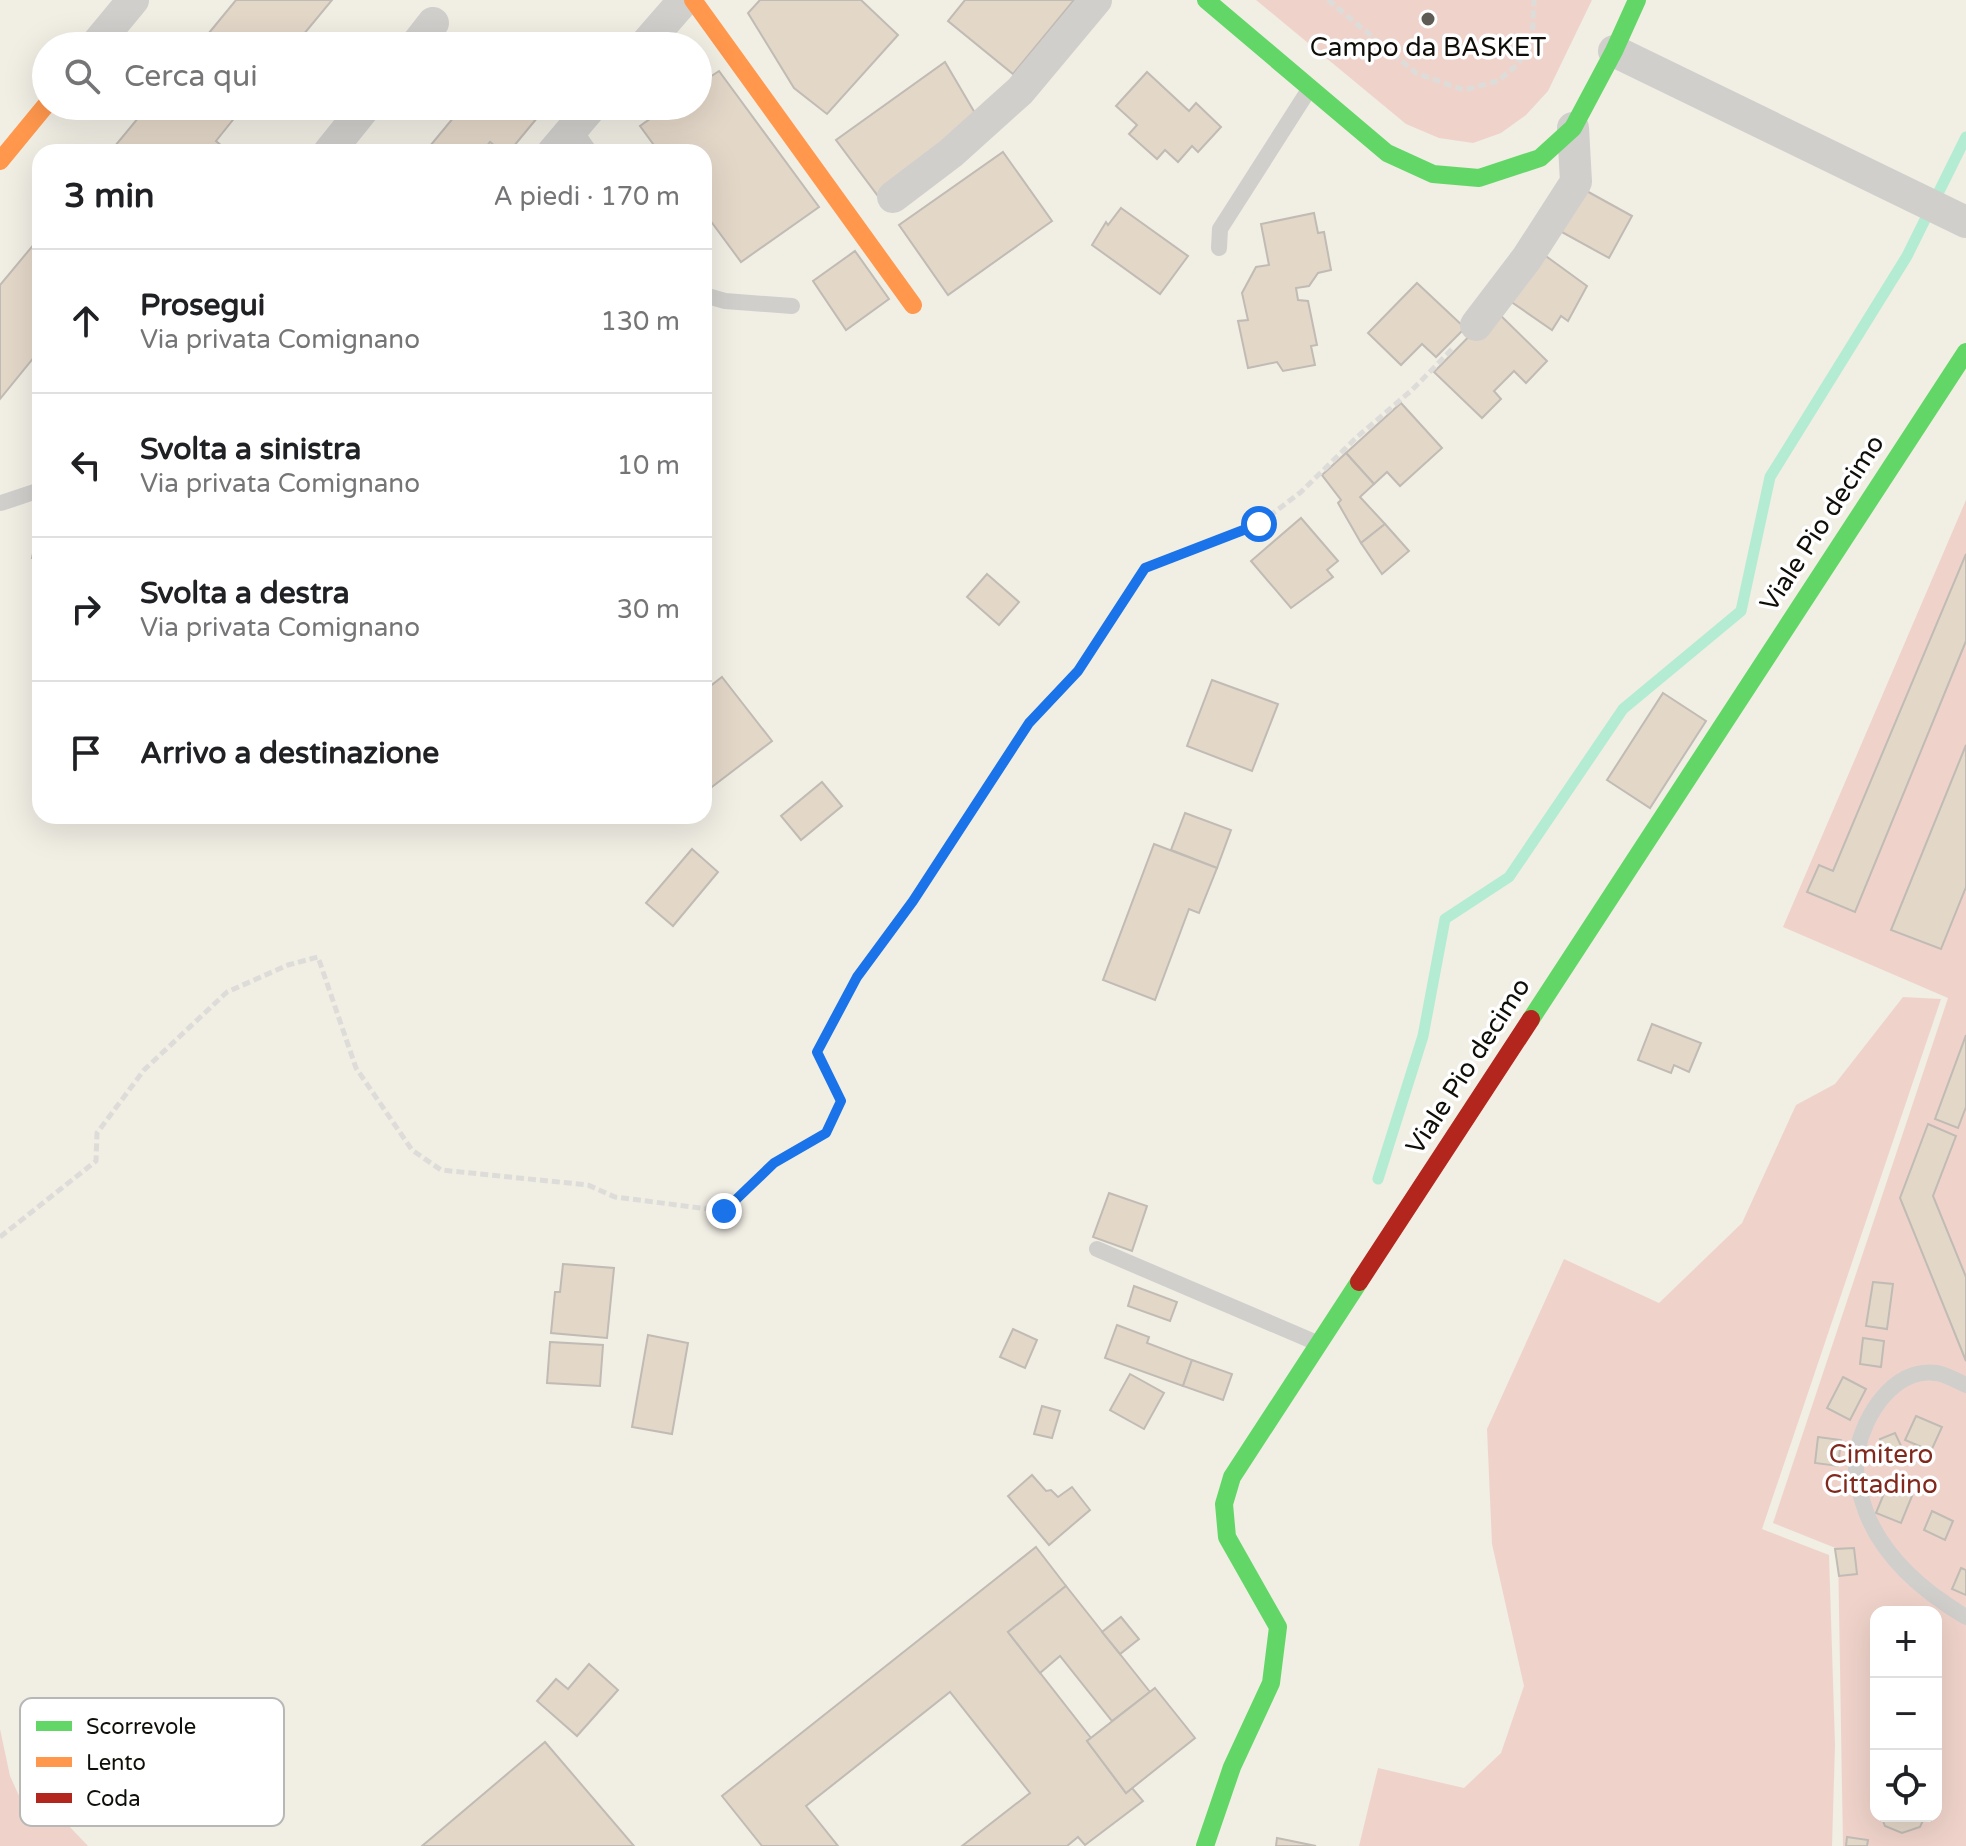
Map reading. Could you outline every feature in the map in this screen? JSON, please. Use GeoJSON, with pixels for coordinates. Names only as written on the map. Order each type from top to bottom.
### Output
{"type":"FeatureCollection","features":[{"type":"Feature","properties":{"kind":"street"},"geometry":{"type":"LineString","coordinates":[[107,32],[133,0]]}},
{"type":"Feature","properties":{"kind":"street"},"geometry":{"type":"LineString","coordinates":[[656,32],[684,0]]}},
{"type":"Feature","properties":{"kind":"street"},"geometry":{"type":"LineString","coordinates":[[693,0],[913,305]]}},
{"type":"Feature","properties":{"kind":"street"},"geometry":{"type":"LineString","coordinates":[[893,197],[951,153],[1020,91],[1096,0]]}},
{"type":"Feature","properties":{"kind":"street"},"geometry":{"type":"LineString","coordinates":[[1206,0],[1387,153],[1433,174],[1479,178],[1540,158],[1573,128],[1637,0]]}},
{"type":"Feature","properties":{"kind":"street"},"geometry":{"type":"LineString","coordinates":[[1614,51],[1966,222]]}},
{"type":"Feature","properties":{"kind":"street"},"geometry":{"type":"LineString","coordinates":[[0,161],[34,120]]}},
{"type":"Feature","properties":{"kind":"street"},"geometry":{"type":"LineString","coordinates":[[335,144],[355,120]]}},
{"type":"Feature","properties":{"kind":"street"},"geometry":{"type":"LineString","coordinates":[[1476,325],[1527,258],[1576,182],[1573,128]]}},
{"type":"Feature","properties":{"kind":"street","name":"Viale Pio decimo"},"geometry":{"type":"LineString","coordinates":[[1205,1846],[1232,1767],[1271,1683],[1278,1627],[1227,1537],[1224,1504],[1232,1477],[1966,352]]}},
{"type":"Feature","properties":{"kind":"lane"},"geometry":{"type":"LineString","coordinates":[[1219,248],[1220,229],[1310,88]]}},
{"type":"Feature","properties":{"kind":"lane"},"geometry":{"type":"LineString","coordinates":[[712,297],[792,306]]}},
{"type":"Feature","properties":{"kind":"lane"},"geometry":{"type":"LineString","coordinates":[[1,503],[32,493]]}},
{"type":"Feature","properties":{"kind":"lane"},"geometry":{"type":"LineString","coordinates":[[1097,1249],[1318,1344]]}},
{"type":"Feature","properties":{"kind":"lane"},"geometry":{"type":"LineString","coordinates":[[1966,1385],[1938,1373],[1914,1375],[1889,1389],[1870,1414],[1856,1454],[1866,1513],[1892,1558],[1935,1598],[1966,1617]]}},
{"type":"Feature","properties":{"kind":"path"},"geometry":{"type":"LineString","coordinates":[[1328,0],[1416,73],[1464,90],[1498,81],[1518,64],[1532,39],[1534,0]]}},
{"type":"Feature","properties":{"kind":"path"},"geometry":{"type":"LineString","coordinates":[[0,1237],[96,1161],[97,1133],[144,1070],[227,992],[288,965],[318,957],[356,1068],[412,1150],[441,1170],[588,1185],[615,1197],[724,1211],[774,1163],[826,1133],[841,1101],[817,1052],[857,977],[913,901],[1029,723],[1078,671],[1145,568],[1259,524],[1301,492],[1357,437],[1412,390],[1476,325]]}},
{"type":"Feature","properties":{"kind":"green space"},"geometry":{"type":"Polygon","coordinates":[[[1256,0],[1592,0],[1548,91],[1526,115],[1501,133],[1473,143],[1439,138],[1406,124],[1256,0]]]}},
{"type":"Feature","properties":{"kind":"green space","name":"Cimitero Cittadino"},"geometry":{"type":"Polygon","coordinates":[[[1966,500],[1966,1846],[1843,1846],[1838,1549],[1773,1523],[1948,998],[1783,927],[1966,500]]]}},
{"type":"Feature","properties":{"kind":"green space"},"geometry":{"type":"Polygon","coordinates":[[[1903,997],[1941,999],[1762,1529],[1829,1555],[1835,1745],[1832,1846],[1359,1846],[1378,1768],[1464,1788],[1501,1753],[1524,1686],[1492,1544],[1487,1429],[1564,1259],[1659,1303],[1742,1223],[1796,1105],[1835,1084],[1903,997]]]}},
{"type":"Feature","properties":{"kind":"green space"},"geometry":{"type":"Polygon","coordinates":[[[0,1729],[10,1776],[20,1798],[20,1826],[69,1826],[88,1846],[0,1846],[0,1729]]]}},
{"type":"Feature","properties":{"kind":"building"},"geometry":{"type":"Polygon","coordinates":[[[236,0],[332,0],[306,32],[210,32],[236,0]]]}},
{"type":"Feature","properties":{"kind":"building"},"geometry":{"type":"Polygon","coordinates":[[[760,0],[861,0],[898,35],[827,114],[794,88],[748,13],[760,0]]]}},
{"type":"Feature","properties":{"kind":"building"},"geometry":{"type":"Polygon","coordinates":[[[965,0],[1074,0],[1013,74],[948,21],[965,0]]]}},
{"type":"Feature","properties":{"kind":"building"},"geometry":{"type":"Polygon","coordinates":[[[945,62],[982,125],[881,200],[836,140],[945,62]]]}},
{"type":"Feature","properties":{"kind":"building"},"geometry":{"type":"Polygon","coordinates":[[[719,71],[819,207],[741,262],[712,223],[712,144],[653,144],[640,126],[648,120],[712,120],[712,76],[719,71]]]}},
{"type":"Feature","properties":{"kind":"building"},"geometry":{"type":"Polygon","coordinates":[[[1147,72],[1189,111],[1196,103],[1221,127],[1198,152],[1192,146],[1178,162],[1165,150],[1157,159],[1129,134],[1137,125],[1116,106],[1147,72]]]}},
{"type":"Feature","properties":{"kind":"building"},"geometry":{"type":"Polygon","coordinates":[[[136,120],[233,120],[216,141],[220,144],[117,144],[136,120]]]}},
{"type":"Feature","properties":{"kind":"building"},"geometry":{"type":"Polygon","coordinates":[[[451,120],[535,120],[516,144],[432,144],[451,120]]]}},
{"type":"Feature","properties":{"kind":"building"},"geometry":{"type":"Polygon","coordinates":[[[1003,152],[1052,221],[948,295],[899,225],[1003,152]]]}},
{"type":"Feature","properties":{"kind":"building"},"geometry":{"type":"Polygon","coordinates":[[[1583,189],[1632,216],[1609,258],[1560,231],[1583,189]]]}},
{"type":"Feature","properties":{"kind":"building"},"geometry":{"type":"Polygon","coordinates":[[[1121,208],[1188,256],[1160,294],[1092,245],[1106,222],[1108,225],[1121,208]]]}},
{"type":"Feature","properties":{"kind":"building"},"geometry":{"type":"Polygon","coordinates":[[[1314,213],[1318,233],[1324,232],[1331,270],[1318,273],[1309,286],[1296,288],[1298,300],[1308,301],[1317,345],[1311,346],[1315,365],[1283,371],[1277,362],[1248,368],[1238,321],[1248,320],[1242,293],[1256,267],[1269,265],[1261,224],[1314,213]]]}},
{"type":"Feature","properties":{"kind":"building"},"geometry":{"type":"Polygon","coordinates":[[[32,247],[32,360],[0,399],[0,285],[32,247]]]}},
{"type":"Feature","properties":{"kind":"building"},"geometry":{"type":"Polygon","coordinates":[[[855,251],[889,299],[846,330],[813,281],[855,251]]]}},
{"type":"Feature","properties":{"kind":"building"},"geometry":{"type":"Polygon","coordinates":[[[1543,254],[1587,286],[1568,321],[1561,316],[1552,330],[1510,301],[1543,254]]]}},
{"type":"Feature","properties":{"kind":"building"},"geometry":{"type":"Polygon","coordinates":[[[1417,283],[1465,328],[1436,357],[1422,344],[1401,365],[1368,333],[1417,283]]]}},
{"type":"Feature","properties":{"kind":"building"},"geometry":{"type":"Polygon","coordinates":[[[1495,310],[1547,361],[1526,383],[1514,371],[1494,391],[1501,399],[1482,418],[1434,372],[1495,310]]]}},
{"type":"Feature","properties":{"kind":"building"},"geometry":{"type":"Polygon","coordinates":[[[1401,403],[1442,448],[1400,486],[1387,472],[1374,484],[1346,453],[1401,403]]]}},
{"type":"Feature","properties":{"kind":"building"},"geometry":{"type":"Polygon","coordinates":[[[1346,453],[1374,484],[1360,497],[1385,524],[1361,543],[1338,503],[1341,500],[1322,475],[1346,453]]]}},
{"type":"Feature","properties":{"kind":"building"},"geometry":{"type":"Polygon","coordinates":[[[1301,518],[1338,561],[1327,570],[1333,577],[1291,608],[1251,561],[1301,518]]]}},
{"type":"Feature","properties":{"kind":"building"},"geometry":{"type":"Polygon","coordinates":[[[1385,524],[1409,551],[1382,574],[1361,543],[1385,524]]]}},
{"type":"Feature","properties":{"kind":"building"},"geometry":{"type":"Polygon","coordinates":[[[1966,554],[1966,641],[1855,912],[1807,892],[1819,865],[1833,871],[1966,554]]]}},
{"type":"Feature","properties":{"kind":"building"},"geometry":{"type":"Polygon","coordinates":[[[987,574],[1019,602],[999,625],[967,597],[987,574]]]}},
{"type":"Feature","properties":{"kind":"building"},"geometry":{"type":"Polygon","coordinates":[[[722,677],[772,741],[712,787],[712,685],[722,677]]]}},
{"type":"Feature","properties":{"kind":"building"},"geometry":{"type":"Polygon","coordinates":[[[1212,680],[1278,704],[1252,771],[1187,746],[1212,680]]]}},
{"type":"Feature","properties":{"kind":"building"},"geometry":{"type":"Polygon","coordinates":[[[1663,693],[1706,721],[1650,808],[1607,780],[1663,693]]]}},
{"type":"Feature","properties":{"kind":"building"},"geometry":{"type":"Polygon","coordinates":[[[1966,745],[1966,887],[1941,949],[1891,930],[1966,745]]]}},
{"type":"Feature","properties":{"kind":"building"},"geometry":{"type":"Polygon","coordinates":[[[822,782],[842,806],[801,840],[781,816],[822,782]]]}},
{"type":"Feature","properties":{"kind":"building"},"geometry":{"type":"Polygon","coordinates":[[[1185,813],[1231,830],[1217,868],[1171,850],[1185,813]]]}},
{"type":"Feature","properties":{"kind":"building"},"geometry":{"type":"Polygon","coordinates":[[[1154,844],[1217,868],[1199,913],[1189,909],[1155,1000],[1103,980],[1154,844]]]}},
{"type":"Feature","properties":{"kind":"building"},"geometry":{"type":"Polygon","coordinates":[[[692,849],[718,872],[673,926],[646,903],[692,849]]]}},
{"type":"Feature","properties":{"kind":"building"},"geometry":{"type":"Polygon","coordinates":[[[1652,1024],[1701,1043],[1689,1072],[1674,1065],[1671,1073],[1638,1060],[1652,1024]]]}},
{"type":"Feature","properties":{"kind":"building"},"geometry":{"type":"Polygon","coordinates":[[[1966,1035],[1966,1107],[1958,1128],[1935,1119],[1966,1035]]]}},
{"type":"Feature","properties":{"kind":"building"},"geometry":{"type":"Polygon","coordinates":[[[1928,1124],[1956,1136],[1933,1196],[1966,1277],[1966,1361],[1900,1198],[1928,1124]]]}},
{"type":"Feature","properties":{"kind":"building"},"geometry":{"type":"Polygon","coordinates":[[[1109,1193],[1147,1206],[1132,1251],[1093,1237],[1109,1193]]]}},
{"type":"Feature","properties":{"kind":"building"},"geometry":{"type":"Polygon","coordinates":[[[563,1264],[614,1268],[607,1338],[551,1333],[555,1292],[560,1292],[563,1264]]]}},
{"type":"Feature","properties":{"kind":"building"},"geometry":{"type":"Polygon","coordinates":[[[1873,1282],[1893,1284],[1887,1329],[1866,1326],[1873,1282]]]}},
{"type":"Feature","properties":{"kind":"building"},"geometry":{"type":"Polygon","coordinates":[[[1134,1286],[1177,1302],[1170,1321],[1128,1306],[1134,1286]]]}},
{"type":"Feature","properties":{"kind":"building"},"geometry":{"type":"Polygon","coordinates":[[[1117,1325],[1149,1337],[1147,1343],[1192,1360],[1183,1386],[1105,1358],[1117,1325]]]}},
{"type":"Feature","properties":{"kind":"building"},"geometry":{"type":"Polygon","coordinates":[[[1013,1329],[1037,1340],[1025,1368],[1000,1357],[1013,1329]]]}},
{"type":"Feature","properties":{"kind":"building"},"geometry":{"type":"Polygon","coordinates":[[[648,1335],[688,1343],[672,1434],[632,1427],[648,1335]]]}},
{"type":"Feature","properties":{"kind":"building"},"geometry":{"type":"Polygon","coordinates":[[[1863,1338],[1884,1341],[1881,1367],[1860,1364],[1863,1338]]]}},
{"type":"Feature","properties":{"kind":"building"},"geometry":{"type":"Polygon","coordinates":[[[550,1342],[603,1345],[600,1386],[547,1383],[550,1342]]]}},
{"type":"Feature","properties":{"kind":"building"},"geometry":{"type":"Polygon","coordinates":[[[1192,1360],[1232,1374],[1223,1400],[1183,1386],[1192,1360]]]}},
{"type":"Feature","properties":{"kind":"building"},"geometry":{"type":"Polygon","coordinates":[[[1130,1374],[1164,1393],[1144,1429],[1110,1410],[1130,1374]]]}},
{"type":"Feature","properties":{"kind":"building"},"geometry":{"type":"Polygon","coordinates":[[[1843,1377],[1866,1389],[1850,1420],[1827,1408],[1843,1377]]]}},
{"type":"Feature","properties":{"kind":"building"},"geometry":{"type":"Polygon","coordinates":[[[1042,1406],[1060,1411],[1052,1438],[1034,1434],[1042,1406]]]}},
{"type":"Feature","properties":{"kind":"building"},"geometry":{"type":"Polygon","coordinates":[[[1916,1416],[1942,1427],[1931,1451],[1905,1440],[1916,1416]]]}},
{"type":"Feature","properties":{"kind":"building"},"geometry":{"type":"Polygon","coordinates":[[[1895,1433],[1903,1450],[1887,1457],[1880,1439],[1895,1433]]]}},
{"type":"Feature","properties":{"kind":"building"},"geometry":{"type":"Polygon","coordinates":[[[1818,1437],[1841,1440],[1838,1466],[1815,1463],[1818,1437]]]}},
{"type":"Feature","properties":{"kind":"building"},"geometry":{"type":"Polygon","coordinates":[[[1032,1475],[1046,1491],[1051,1490],[1058,1497],[1072,1487],[1090,1510],[1049,1545],[1008,1496],[1032,1475]]]}},
{"type":"Feature","properties":{"kind":"building"},"geometry":{"type":"Polygon","coordinates":[[[1887,1486],[1912,1496],[1901,1523],[1876,1513],[1887,1486]]]}},
{"type":"Feature","properties":{"kind":"building"},"geometry":{"type":"Polygon","coordinates":[[[1932,1511],[1953,1521],[1945,1540],[1924,1530],[1932,1511]]]}},
{"type":"Feature","properties":{"kind":"building"},"geometry":{"type":"Polygon","coordinates":[[[1036,1547],[1066,1586],[1008,1632],[1091,1738],[1087,1741],[1126,1793],[1132,1788],[1143,1801],[1085,1845],[1078,1837],[1067,1846],[962,1846],[1030,1793],[950,1692],[806,1806],[838,1846],[762,1846],[722,1796],[1036,1547]]]}},
{"type":"Feature","properties":{"kind":"building"},"geometry":{"type":"Polygon","coordinates":[[[1854,1548],[1857,1574],[1839,1576],[1835,1549],[1854,1548]]]}},
{"type":"Feature","properties":{"kind":"building"},"geometry":{"type":"Polygon","coordinates":[[[1961,1568],[1966,1570],[1966,1595],[1952,1589],[1961,1568]]]}},
{"type":"Feature","properties":{"kind":"building"},"geometry":{"type":"Polygon","coordinates":[[[1066,1586],[1150,1692],[1112,1721],[1060,1656],[1040,1673],[1008,1632],[1066,1586]]]}},
{"type":"Feature","properties":{"kind":"building"},"geometry":{"type":"Polygon","coordinates":[[[1121,1617],[1139,1639],[1120,1654],[1102,1632],[1121,1617]]]}},
{"type":"Feature","properties":{"kind":"building"},"geometry":{"type":"Polygon","coordinates":[[[589,1664],[618,1690],[577,1736],[537,1701],[556,1679],[568,1689],[589,1664]]]}},
{"type":"Feature","properties":{"kind":"building"},"geometry":{"type":"Polygon","coordinates":[[[1155,1688],[1195,1738],[1126,1793],[1087,1741],[1155,1688]]]}},
{"type":"Feature","properties":{"kind":"building"},"geometry":{"type":"Polygon","coordinates":[[[545,1742],[634,1846],[422,1846],[545,1742]]]}},
{"type":"Feature","properties":{"kind":"building"},"geometry":{"type":"Polygon","coordinates":[[[1883,1822],[1922,1822],[1920,1827],[1902,1833],[1885,1826],[1883,1822]]]}},
{"type":"Feature","properties":{"kind":"building"},"geometry":{"type":"Polygon","coordinates":[[[1847,1837],[1868,1840],[1867,1846],[1846,1846],[1847,1837]]]}},
{"type":"Feature","properties":{"kind":"building"},"geometry":{"type":"Polygon","coordinates":[[[1277,1838],[1316,1846],[1276,1846],[1277,1838]]]}},
{"type":"Feature","properties":{"kind":"waterway"},"geometry":{"type":"LineString","coordinates":[[1378,1179],[1423,1036],[1445,919],[1509,877],[1623,709],[1741,611],[1770,477],[1907,256],[1966,137]]}},
{"type":"Feature","properties":{"kind":"traffic: fast"},"geometry":{"type":"LineString","coordinates":[[1206,0],[1387,153],[1433,174],[1479,178],[1540,158],[1573,128],[1637,0]]}},
{"type":"Feature","properties":{"kind":"traffic: fast"},"geometry":{"type":"LineString","coordinates":[[1531,1019],[1966,352]]}},
{"type":"Feature","properties":{"kind":"traffic: fast"},"geometry":{"type":"LineString","coordinates":[[1205,1846],[1232,1767],[1271,1683],[1278,1627],[1227,1537],[1224,1504],[1232,1477],[1359,1282]]}},
{"type":"Feature","properties":{"kind":"traffic: slow"},"geometry":{"type":"LineString","coordinates":[[693,0],[913,305]]}},
{"type":"Feature","properties":{"kind":"traffic: slow"},"geometry":{"type":"LineString","coordinates":[[0,161],[34,120]]}},
{"type":"Feature","properties":{"kind":"traffic: jam"},"geometry":{"type":"LineString","coordinates":[[1359,1282],[1531,1019]]}},
{"type":"Feature","properties":{"kind":"place","name":"Campo da BASKET"},"geometry":{"type":"Point","coordinates":[1428,19]}},
{"type":"Feature","properties":{"kind":"route"},"geometry":{"type":"LineString","coordinates":[[724,1211],[774,1163],[826,1133],[841,1101],[817,1052],[857,977],[913,901],[1029,723],[1078,671],[1145,568],[1259,524]]}}]}
